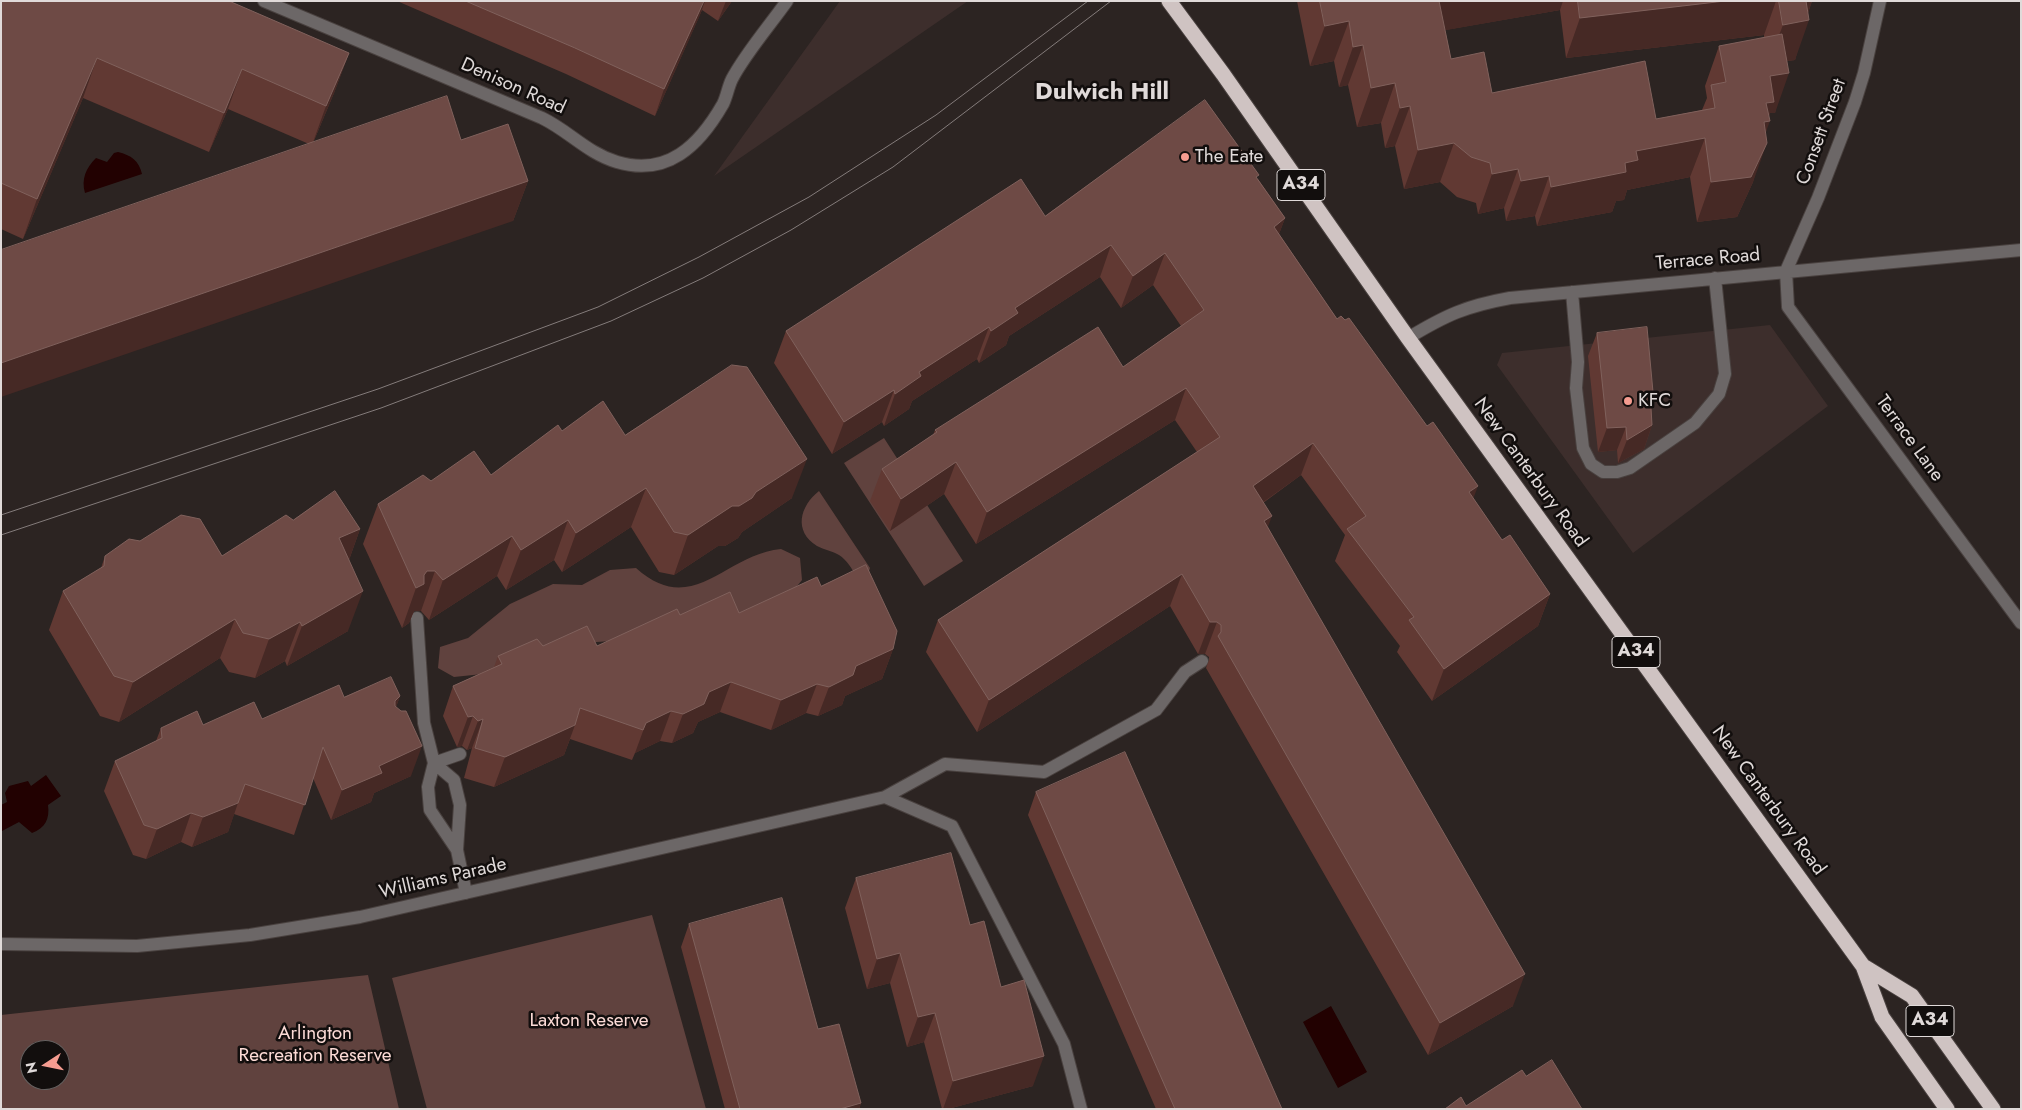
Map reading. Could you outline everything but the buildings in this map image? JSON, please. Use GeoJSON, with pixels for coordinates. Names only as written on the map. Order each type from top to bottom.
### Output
{"type":"FeatureCollection","features":[{"type":"Feature","properties":{"kind":"highway","name":"New Canterbury Road"},"geometry":{"type":"LineString","coordinates":[[1169,1],[1408,338],[1864,966],[1882,1017],[1947,1109]]}},
{"type":"Feature","properties":{"kind":"highway","name":"New Canterbury Road"},"geometry":{"type":"LineString","coordinates":[[1864,966],[1912,996],[1993,1109]]}},
{"type":"Feature","properties":{"kind":"street","name":"Denison Road"},"geometry":{"type":"LineString","coordinates":[[264,1],[542,118],[558,126],[586,149],[615,161],[637,167],[659,165],[672,159],[696,142],[723,104],[732,79],[787,1]]}},
{"type":"Feature","properties":{"kind":"street","name":"Consett Street"},"geometry":{"type":"LineString","coordinates":[[1786,271],[1818,198],[1855,102],[1864,72],[1880,1]]}},
{"type":"Feature","properties":{"kind":"street","name":"Terrace Road"},"geometry":{"type":"LineString","coordinates":[[1408,338],[1451,313],[1484,302],[1786,271],[2021,250]]}},
{"type":"Feature","properties":{"kind":"street","name":"Terrace Lane"},"geometry":{"type":"LineString","coordinates":[[1786,271],[1788,307],[2021,623]]}},
{"type":"Feature","properties":{"kind":"street"},"geometry":{"type":"LineString","coordinates":[[1572,292],[1578,362],[1576,388],[1583,448],[1591,464],[1603,472],[1617,472],[1630,468],[1695,423],[1718,394],[1725,374],[1715,278]]}},
{"type":"Feature","properties":{"kind":"street"},"geometry":{"type":"LineString","coordinates":[[417,618],[424,723],[434,764],[428,787],[430,810],[457,850]]}},
{"type":"Feature","properties":{"kind":"street","name":"Williams Parade"},"geometry":{"type":"LineString","coordinates":[[1,944],[138,946],[250,935],[360,917],[886,797],[945,764],[1044,772],[1156,710],[1185,672],[1202,661]]}},
{"type":"Feature","properties":{"kind":"street"},"geometry":{"type":"LineString","coordinates":[[408,728],[424,723]]}},
{"type":"Feature","properties":{"kind":"street"},"geometry":{"type":"LineString","coordinates":[[434,764],[460,754]]}},
{"type":"Feature","properties":{"kind":"street"},"geometry":{"type":"LineString","coordinates":[[434,764],[454,780],[460,805],[457,850],[466,893]]}},
{"type":"Feature","properties":{"kind":"street"},"geometry":{"type":"LineString","coordinates":[[886,797],[952,826],[1064,1044],[1081,1109]]}},
{"type":"Feature","properties":{"kind":"shaded area"},"geometry":{"type":"Polygon","coordinates":[[[840,1],[968,1],[714,176],[840,1]]]}},
{"type":"Feature","properties":{"kind":"shaded area"},"geometry":{"type":"Polygon","coordinates":[[[118,152],[134,159],[142,174],[85,193],[84,178],[92,162],[96,158],[107,162],[114,153],[118,152]]]}},
{"type":"Feature","properties":{"kind":"shaded area"},"geometry":{"type":"Polygon","coordinates":[[[1770,325],[1828,406],[1633,553],[1497,365],[1502,353],[1770,325]]]}},
{"type":"Feature","properties":{"kind":"shaded area"},"geometry":{"type":"Polygon","coordinates":[[[46,775],[61,796],[48,805],[48,815],[43,826],[32,833],[19,822],[2,831],[1,805],[7,802],[5,793],[9,786],[28,781],[31,786],[46,775]]]}},
{"type":"Feature","properties":{"kind":"shaded area"},"geometry":{"type":"Polygon","coordinates":[[[1331,1006],[1367,1072],[1338,1088],[1303,1022],[1331,1006]]]}},
{"type":"Feature","properties":{"kind":"green space"},"geometry":{"type":"Polygon","coordinates":[[[884,438],[963,561],[924,586],[844,463],[884,438]]]}},
{"type":"Feature","properties":{"kind":"green space"},"geometry":{"type":"Polygon","coordinates":[[[819,491],[870,568],[868,574],[856,576],[842,557],[817,546],[809,540],[802,526],[802,519],[807,504],[819,491]]]}},
{"type":"Feature","properties":{"kind":"green space"},"geometry":{"type":"Polygon","coordinates":[[[781,549],[800,558],[802,580],[781,606],[626,640],[582,643],[492,673],[454,677],[438,668],[440,647],[468,638],[510,604],[553,584],[582,585],[610,570],[636,568],[656,582],[675,587],[692,586],[709,580],[761,553],[781,549]]]}},
{"type":"Feature","properties":{"kind":"green space","name":"Laxton Reserve"},"geometry":{"type":"Polygon","coordinates":[[[652,915],[706,1109],[427,1109],[392,978],[652,915]]]}},
{"type":"Feature","properties":{"kind":"green space","name":"Arlington Recreation Reserve"},"geometry":{"type":"Polygon","coordinates":[[[368,975],[399,1109],[1,1109],[1,1015],[368,975]]]}},
{"type":"Feature","properties":{"kind":"tram line"},"geometry":{"type":"LineString","coordinates":[[1,515],[378,389],[598,307],[699,257],[809,197],[936,115],[1088,1]]}},
{"type":"Feature","properties":{"kind":"tram line"},"geometry":{"type":"LineString","coordinates":[[1,535],[381,408],[611,321],[703,278],[791,230],[893,167],[1111,1]]}},
{"type":"Feature","properties":{"kind":"place","name":"The Eate"},"geometry":{"type":"Point","coordinates":[1185,157]}},
{"type":"Feature","properties":{"kind":"place","name":"KFC"},"geometry":{"type":"Point","coordinates":[1628,401]}},
{"type":"Feature","properties":{"kind":"district","name":"Dulwich Hill"},"geometry":{"type":"Point","coordinates":[1102,93]}}]}
